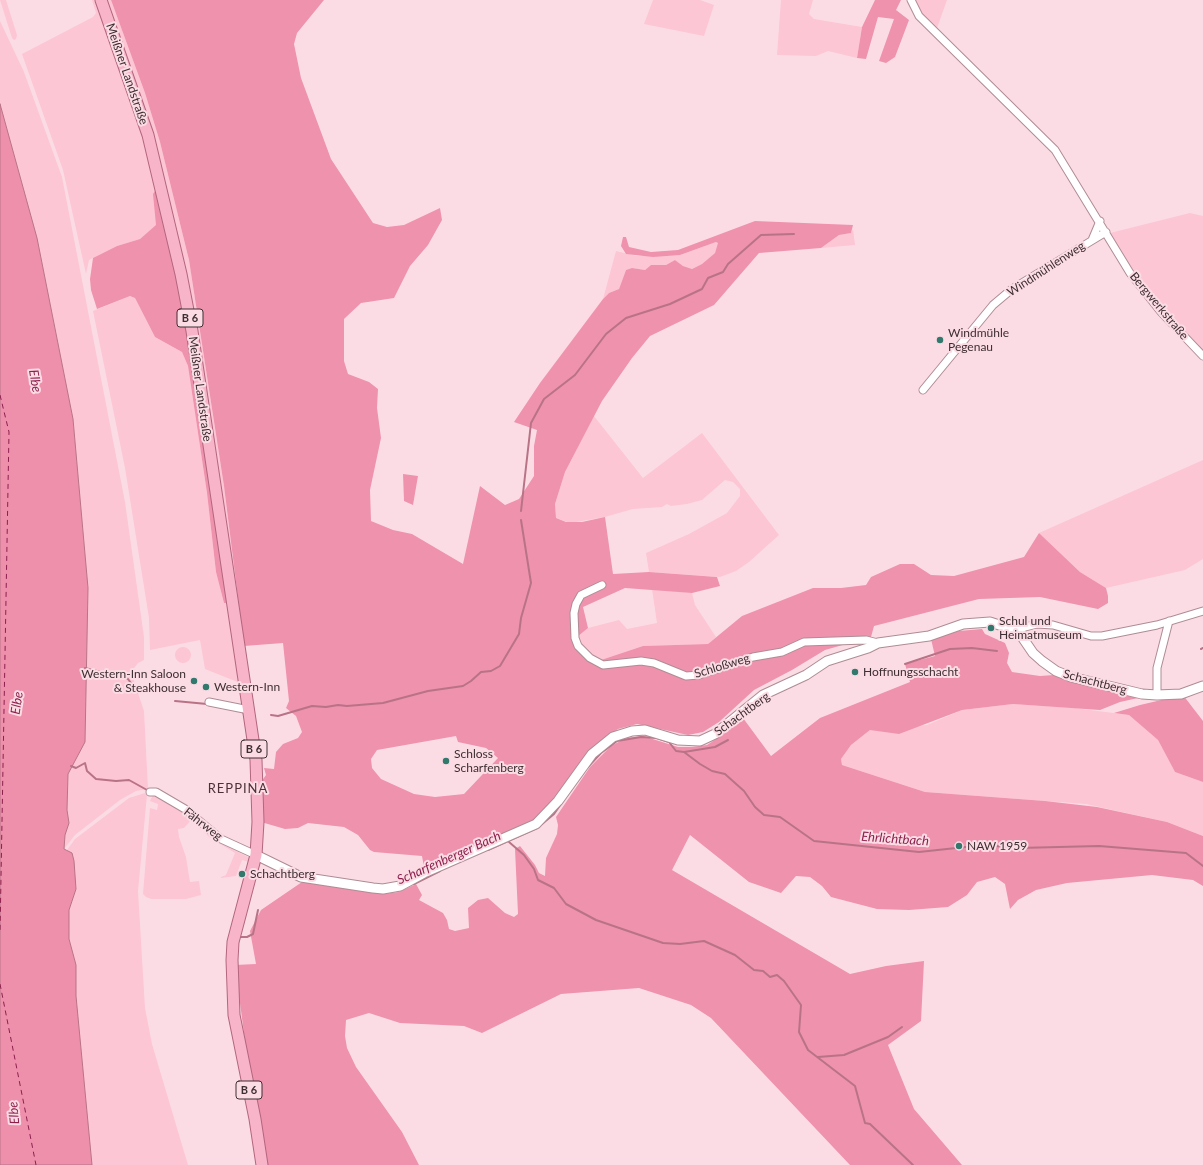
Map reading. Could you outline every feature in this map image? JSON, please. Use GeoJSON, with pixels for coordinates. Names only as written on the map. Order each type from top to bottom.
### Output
{"type":"FeatureCollection","features":[{"type":"Feature","properties":{"kind":"main road","name":"Meißner Landstraße"},"geometry":{"type":"LineString","coordinates":[[101,0],[148,135],[182,274],[192,331],[249,710]]}},
{"type":"Feature","properties":{"kind":"main road","name":"B 6"},"geometry":{"type":"LineString","coordinates":[[249,710],[258,787],[255,858],[233,942],[234,1015],[255,1119],[262,1165]]}},
{"type":"Feature","properties":{"kind":"street","name":"Bergwerkstraße"},"geometry":{"type":"LineString","coordinates":[[911,0],[919,16],[1055,150],[1100,221],[1130,273],[1146,294],[1203,356]]}},
{"type":"Feature","properties":{"kind":"street","name":"Windmühlenweg"},"geometry":{"type":"LineString","coordinates":[[1092,240],[1100,221]]}},
{"type":"Feature","properties":{"kind":"street","name":"Windmühlenweg"},"geometry":{"type":"LineString","coordinates":[[923,390],[993,306],[1012,289],[1106,232]]}},
{"type":"Feature","properties":{"kind":"street","name":"Schloßweg"},"geometry":{"type":"LineString","coordinates":[[602,585],[581,596],[576,604],[574,618],[575,638],[578,646],[590,658],[603,665],[641,661],[654,663],[686,676],[699,675],[753,657],[782,652],[804,642],[866,640],[878,642]]}},
{"type":"Feature","properties":{"kind":"street"},"geometry":{"type":"LineString","coordinates":[[1018,631],[1025,627],[1037,624],[1053,625],[1091,636],[1102,636],[1169,621],[1203,611]]}},
{"type":"Feature","properties":{"kind":"street"},"geometry":{"type":"LineString","coordinates":[[1158,695],[1157,668],[1169,621]]}},
{"type":"Feature","properties":{"kind":"street","name":"Schachtberg"},"geometry":{"type":"LineString","coordinates":[[255,858],[301,877],[373,888],[384,889],[400,886],[424,873],[536,824],[558,801],[592,754],[613,737],[632,731],[645,730],[678,740],[700,741],[715,734],[763,695],[806,675],[827,661],[868,648],[878,642],[929,636],[963,624],[982,622],[1009,627],[1018,631],[1033,653],[1056,671],[1071,677],[1142,694],[1181,694],[1203,686]]}},
{"type":"Feature","properties":{"kind":"street"},"geometry":{"type":"LineString","coordinates":[[209,702],[249,710]]}},
{"type":"Feature","properties":{"kind":"street","name":"Fährweg"},"geometry":{"type":"LineString","coordinates":[[150,792],[156,792],[185,809],[221,839],[255,858]]}},
{"type":"Feature","properties":{"kind":"shaded area"},"geometry":{"type":"Polygon","coordinates":[[[0,0],[6,0],[17,35],[16,39],[14,40],[12,38],[0,0]]]}},
{"type":"Feature","properties":{"kind":"shaded area"},"geometry":{"type":"Polygon","coordinates":[[[92,0],[98,0],[134,101],[159,192],[156,212],[157,225],[140,239],[117,246],[89,260],[86,274],[63,170],[22,54],[93,17],[96,13],[92,0]]]}},
{"type":"Feature","properties":{"kind":"shaded area"},"geometry":{"type":"Polygon","coordinates":[[[105,0],[111,0],[145,93],[160,142],[189,260],[224,486],[245,656],[190,297],[105,0]]]}},
{"type":"Feature","properties":{"kind":"shaded area"},"geometry":{"type":"Polygon","coordinates":[[[111,0],[324,0],[297,33],[294,44],[301,78],[331,159],[373,223],[387,227],[404,225],[440,208],[442,220],[428,245],[410,266],[394,298],[361,303],[344,319],[344,361],[348,374],[369,382],[378,389],[377,408],[381,438],[370,490],[371,521],[393,530],[412,534],[463,564],[480,486],[505,505],[519,499],[534,476],[534,446],[537,430],[514,422],[540,383],[603,299],[609,293],[619,289],[626,270],[632,268],[645,270],[651,265],[666,265],[675,260],[683,266],[692,269],[702,264],[715,253],[718,243],[716,242],[680,255],[653,257],[626,254],[621,246],[623,237],[626,237],[629,247],[651,252],[678,250],[755,221],[853,225],[851,233],[839,235],[821,248],[759,253],[714,305],[650,336],[632,358],[602,401],[565,472],[555,504],[556,518],[566,522],[582,522],[605,517],[613,574],[649,572],[717,577],[720,586],[692,593],[625,588],[583,607],[588,628],[577,637],[581,646],[598,661],[643,646],[708,644],[742,616],[813,588],[841,588],[866,585],[871,577],[900,564],[914,564],[931,575],[954,576],[1024,557],[1039,533],[1080,572],[1106,588],[1108,603],[1098,609],[1040,597],[979,599],[874,626],[871,637],[825,650],[792,670],[754,690],[719,722],[703,732],[688,735],[637,724],[618,729],[599,743],[557,798],[536,820],[427,869],[424,867],[422,856],[374,852],[370,850],[358,835],[344,827],[308,823],[298,828],[285,829],[261,822],[261,782],[266,775],[264,768],[274,769],[276,752],[283,744],[298,738],[302,732],[296,716],[286,708],[289,701],[283,643],[244,646],[224,486],[189,260],[160,142],[145,93],[111,0]],[[456,736],[377,750],[371,759],[372,768],[381,779],[414,794],[435,797],[464,794],[498,758],[486,748],[458,742],[456,736]]]}},
{"type":"Feature","properties":{"kind":"shaded area"},"geometry":{"type":"Polygon","coordinates":[[[653,0],[700,0],[714,5],[704,36],[644,24],[653,0]]]}},
{"type":"Feature","properties":{"kind":"shaded area"},"geometry":{"type":"Polygon","coordinates":[[[781,0],[813,0],[809,14],[814,19],[862,27],[857,58],[828,51],[816,56],[777,55],[781,0]]]}},
{"type":"Feature","properties":{"kind":"shaded area"},"geometry":{"type":"Polygon","coordinates":[[[875,0],[901,0],[896,10],[909,20],[895,57],[886,63],[879,61],[894,19],[878,17],[866,59],[857,58],[862,27],[875,0]]]}},
{"type":"Feature","properties":{"kind":"shaded area"},"geometry":{"type":"Polygon","coordinates":[[[914,0],[947,0],[937,28],[924,17],[914,0]]]}},
{"type":"Feature","properties":{"kind":"shaded area"},"geometry":{"type":"Polygon","coordinates":[[[0,21],[24,72],[62,177],[125,502],[144,637],[144,660],[138,663],[131,672],[144,711],[148,789],[136,791],[120,800],[75,835],[64,849],[65,835],[69,823],[67,810],[68,774],[85,742],[88,588],[73,419],[37,238],[0,104],[0,21]]]}},
{"type":"Feature","properties":{"kind":"shaded area"},"geometry":{"type":"Polygon","coordinates":[[[155,191],[159,192],[181,290],[228,602],[226,603],[224,603],[216,572],[207,493],[188,366],[182,352],[155,337],[135,298],[130,296],[97,309],[91,290],[90,279],[93,258],[117,246],[140,239],[156,225],[153,194],[155,191]]]}},
{"type":"Feature","properties":{"kind":"shaded area"},"geometry":{"type":"Polygon","coordinates":[[[1190,213],[1203,216],[1203,352],[1161,308],[1138,278],[1110,233],[1190,213]]]}},
{"type":"Feature","properties":{"kind":"shaded area"},"geometry":{"type":"Polygon","coordinates":[[[853,229],[855,245],[821,248],[839,235],[851,233],[853,229]]]}},
{"type":"Feature","properties":{"kind":"shaded area"},"geometry":{"type":"Polygon","coordinates":[[[716,242],[719,243],[715,253],[702,264],[692,269],[683,266],[675,260],[666,265],[651,265],[645,270],[632,268],[626,270],[619,289],[609,293],[603,299],[616,251],[637,256],[680,255],[716,242]]]}},
{"type":"Feature","properties":{"kind":"shaded area"},"geometry":{"type":"Polygon","coordinates":[[[130,296],[135,298],[155,337],[182,352],[188,366],[207,493],[216,572],[224,603],[228,602],[240,683],[205,669],[200,640],[150,650],[149,618],[125,468],[93,311],[130,296]]]}},
{"type":"Feature","properties":{"kind":"shaded area"},"geometry":{"type":"Polygon","coordinates":[[[594,416],[643,478],[702,433],[779,535],[749,562],[736,571],[720,577],[649,572],[646,553],[689,534],[727,513],[740,496],[740,489],[733,482],[725,480],[702,500],[687,504],[671,506],[667,504],[662,507],[633,509],[605,517],[570,523],[556,518],[555,504],[565,472],[594,416]]]}},
{"type":"Feature","properties":{"kind":"shaded area"},"geometry":{"type":"Polygon","coordinates":[[[1203,460],[1203,559],[1185,570],[1106,588],[1080,572],[1039,533],[1203,460]]]}},
{"type":"Feature","properties":{"kind":"shaded area"},"geometry":{"type":"Polygon","coordinates":[[[403,474],[418,476],[413,505],[404,501],[403,474]]]}},
{"type":"Feature","properties":{"kind":"shaded area"},"geometry":{"type":"Polygon","coordinates":[[[652,589],[692,593],[695,605],[716,637],[708,644],[643,646],[598,661],[581,646],[577,637],[588,628],[619,620],[627,629],[657,623],[652,589]]]}},
{"type":"Feature","properties":{"kind":"shaded area"},"geometry":{"type":"Polygon","coordinates":[[[982,629],[985,634],[1005,643],[1009,653],[1007,663],[1012,672],[1040,676],[1054,675],[1138,698],[1120,702],[1100,710],[1013,704],[962,710],[899,734],[870,730],[851,745],[841,759],[842,765],[925,792],[1045,801],[1097,807],[1167,822],[1203,836],[1203,886],[1193,880],[1152,875],[1067,883],[1036,890],[1018,900],[1010,909],[1005,884],[995,877],[977,882],[967,895],[948,907],[909,910],[877,909],[831,897],[822,886],[810,877],[796,876],[781,893],[749,882],[690,835],[672,870],[850,974],[886,966],[924,961],[921,1021],[888,1045],[914,1109],[962,1165],[850,1165],[711,1018],[691,1005],[639,988],[561,994],[482,1033],[464,1026],[400,1023],[369,1013],[346,1020],[345,1036],[347,1048],[356,1067],[402,1132],[419,1165],[268,1165],[262,1142],[247,1056],[235,965],[256,964],[250,931],[261,910],[302,882],[383,894],[399,892],[416,884],[422,895],[419,900],[443,913],[447,920],[449,929],[455,931],[469,928],[468,908],[478,900],[488,898],[505,913],[514,917],[518,914],[515,849],[520,846],[535,865],[539,873],[545,876],[546,858],[557,834],[558,825],[556,817],[590,767],[611,746],[626,738],[643,736],[678,747],[707,745],[724,734],[743,718],[771,756],[820,718],[910,682],[905,664],[935,656],[931,639],[959,631],[982,629]]]}},
{"type":"Feature","properties":{"kind":"shaded area"},"geometry":{"type":"Polygon","coordinates":[[[183,647],[189,649],[191,655],[189,661],[183,663],[177,661],[175,655],[177,649],[183,647]]]}},
{"type":"Feature","properties":{"kind":"shaded area"},"geometry":{"type":"Polygon","coordinates":[[[1183,695],[1203,721],[1203,782],[1175,772],[1158,740],[1129,715],[1114,713],[1183,695]]]}},
{"type":"Feature","properties":{"kind":"shaded area"},"geometry":{"type":"Polygon","coordinates":[[[1013,704],[1074,708],[1129,715],[1158,740],[1175,772],[1203,782],[1203,836],[1167,822],[1086,804],[925,792],[842,765],[841,759],[851,745],[870,730],[927,725],[962,710],[1013,704]]]}},
{"type":"Feature","properties":{"kind":"shaded area"},"geometry":{"type":"Polygon","coordinates":[[[145,793],[147,795],[138,891],[145,1008],[152,1044],[188,1165],[92,1165],[76,996],[76,965],[69,939],[69,910],[76,889],[67,850],[75,839],[129,798],[145,793]]]}},
{"type":"Feature","properties":{"kind":"shaded area"},"geometry":{"type":"Polygon","coordinates":[[[153,795],[188,815],[218,842],[250,858],[249,862],[242,860],[236,876],[221,878],[226,875],[235,853],[209,837],[192,819],[184,828],[178,829],[179,837],[186,857],[190,882],[199,881],[201,895],[186,899],[151,899],[146,897],[143,894],[150,808],[157,810],[158,804],[150,801],[153,795]]]}},
{"type":"Feature","properties":{"kind":"water","name":"Elbe"},"geometry":{"type":"Polygon","coordinates":[[[0,104],[37,238],[73,419],[88,588],[85,742],[68,774],[67,810],[69,823],[65,835],[64,849],[72,853],[74,861],[76,889],[69,910],[69,939],[76,965],[76,996],[92,1165],[0,1165],[0,104]]]}},
{"type":"Feature","properties":{"kind":"waterway"},"geometry":{"type":"LineString","coordinates":[[521,511],[531,423],[544,399],[575,375],[606,334],[626,318],[670,304],[702,289],[708,278],[723,272],[728,264],[761,235],[794,234]]}},
{"type":"Feature","properties":{"kind":"waterway"},"geometry":{"type":"LineString","coordinates":[[271,715],[278,716],[312,706],[326,707],[383,703],[428,691],[463,686],[481,672],[491,671],[500,666],[519,634],[521,618],[531,583],[521,520]]}},
{"type":"Feature","properties":{"kind":"waterway","name":"Scharfenberger Bach"},"geometry":{"type":"LineString","coordinates":[[905,664],[950,649],[972,648],[997,651]]}},
{"type":"Feature","properties":{"kind":"waterway"},"geometry":{"type":"LineString","coordinates":[[85,668],[128,679],[138,693]]}},
{"type":"Feature","properties":{"kind":"waterway"},"geometry":{"type":"LineString","coordinates":[[175,701],[207,704]]}},
{"type":"Feature","properties":{"kind":"waterway","name":"Scharfenberger Bach"},"geometry":{"type":"LineString","coordinates":[[587,768],[601,753],[617,741],[641,737],[657,738],[669,742],[676,751],[684,752],[715,747],[728,740]]}},
{"type":"Feature","properties":{"kind":"waterway","name":"Ehrlichtbach"},"geometry":{"type":"LineString","coordinates":[[684,752],[712,771],[725,774],[744,791],[755,807],[764,815],[780,817],[814,841],[919,852],[984,845],[1019,848],[1099,846],[1186,853],[1203,866]]}},
{"type":"Feature","properties":{"kind":"waterway","name":"Scharfenberger Bach"},"geometry":{"type":"LineString","coordinates":[[71,766],[76,768],[85,763],[87,771],[96,779],[116,781],[129,780],[147,790]]}},
{"type":"Feature","properties":{"kind":"waterway","name":"Scharfenberger Bach"},"geometry":{"type":"LineString","coordinates":[[542,824],[554,814],[561,804]]}},
{"type":"Feature","properties":{"kind":"waterway","name":"Scharfenberger Bach"},"geometry":{"type":"LineString","coordinates":[[488,850],[537,828]]}},
{"type":"Feature","properties":{"kind":"waterway"},"geometry":{"type":"LineString","coordinates":[[509,842],[524,855],[534,869],[538,880],[554,888],[566,904],[596,920],[663,943],[680,944],[704,941],[735,955],[754,970],[763,971],[770,977],[777,975],[784,981],[801,1005],[799,1032],[808,1050],[855,1086],[865,1123],[870,1124],[913,1165]]}},
{"type":"Feature","properties":{"kind":"waterway","name":"Scharfenberger Bach"},"geometry":{"type":"LineString","coordinates":[[414,884],[440,871]]}},
{"type":"Feature","properties":{"kind":"waterway"},"geometry":{"type":"LineString","coordinates":[[241,937],[247,937],[253,934],[258,910]]}},
{"type":"Feature","properties":{"kind":"waterway"},"geometry":{"type":"LineString","coordinates":[[818,1057],[844,1055],[888,1037],[902,1027]]}},
{"type":"Feature","properties":{"kind":"ferry route"},"geometry":{"type":"LineString","coordinates":[[0,395],[9,432],[0,933]]}},
{"type":"Feature","properties":{"kind":"ferry route"},"geometry":{"type":"LineString","coordinates":[[0,984],[36,1165]]}},
{"type":"Feature","properties":{"kind":"place","name":"Windmühle Pegenau"},"geometry":{"type":"Point","coordinates":[940,340]}},
{"type":"Feature","properties":{"kind":"place","name":"Schul und Heimatmuseum"},"geometry":{"type":"Point","coordinates":[991,628]}},
{"type":"Feature","properties":{"kind":"place","name":"Hoffnungsschacht"},"geometry":{"type":"Point","coordinates":[855,672]}},
{"type":"Feature","properties":{"kind":"place","name":"Western-Inn Saloon & Steakhouse"},"geometry":{"type":"Point","coordinates":[194,681]}},
{"type":"Feature","properties":{"kind":"place","name":"Western-Inn"},"geometry":{"type":"Point","coordinates":[206,687]}},
{"type":"Feature","properties":{"kind":"place","name":"Schloss Scharfenberg"},"geometry":{"type":"Point","coordinates":[446,761]}},
{"type":"Feature","properties":{"kind":"place","name":"NAW 1959"},"geometry":{"type":"Point","coordinates":[959,846]}},
{"type":"Feature","properties":{"kind":"place","name":"Schachtberg"},"geometry":{"type":"Point","coordinates":[242,874]}},
{"type":"Feature","properties":{"kind":"district","name":"REPPINA"},"geometry":{"type":"Point","coordinates":[238,789]}}]}
